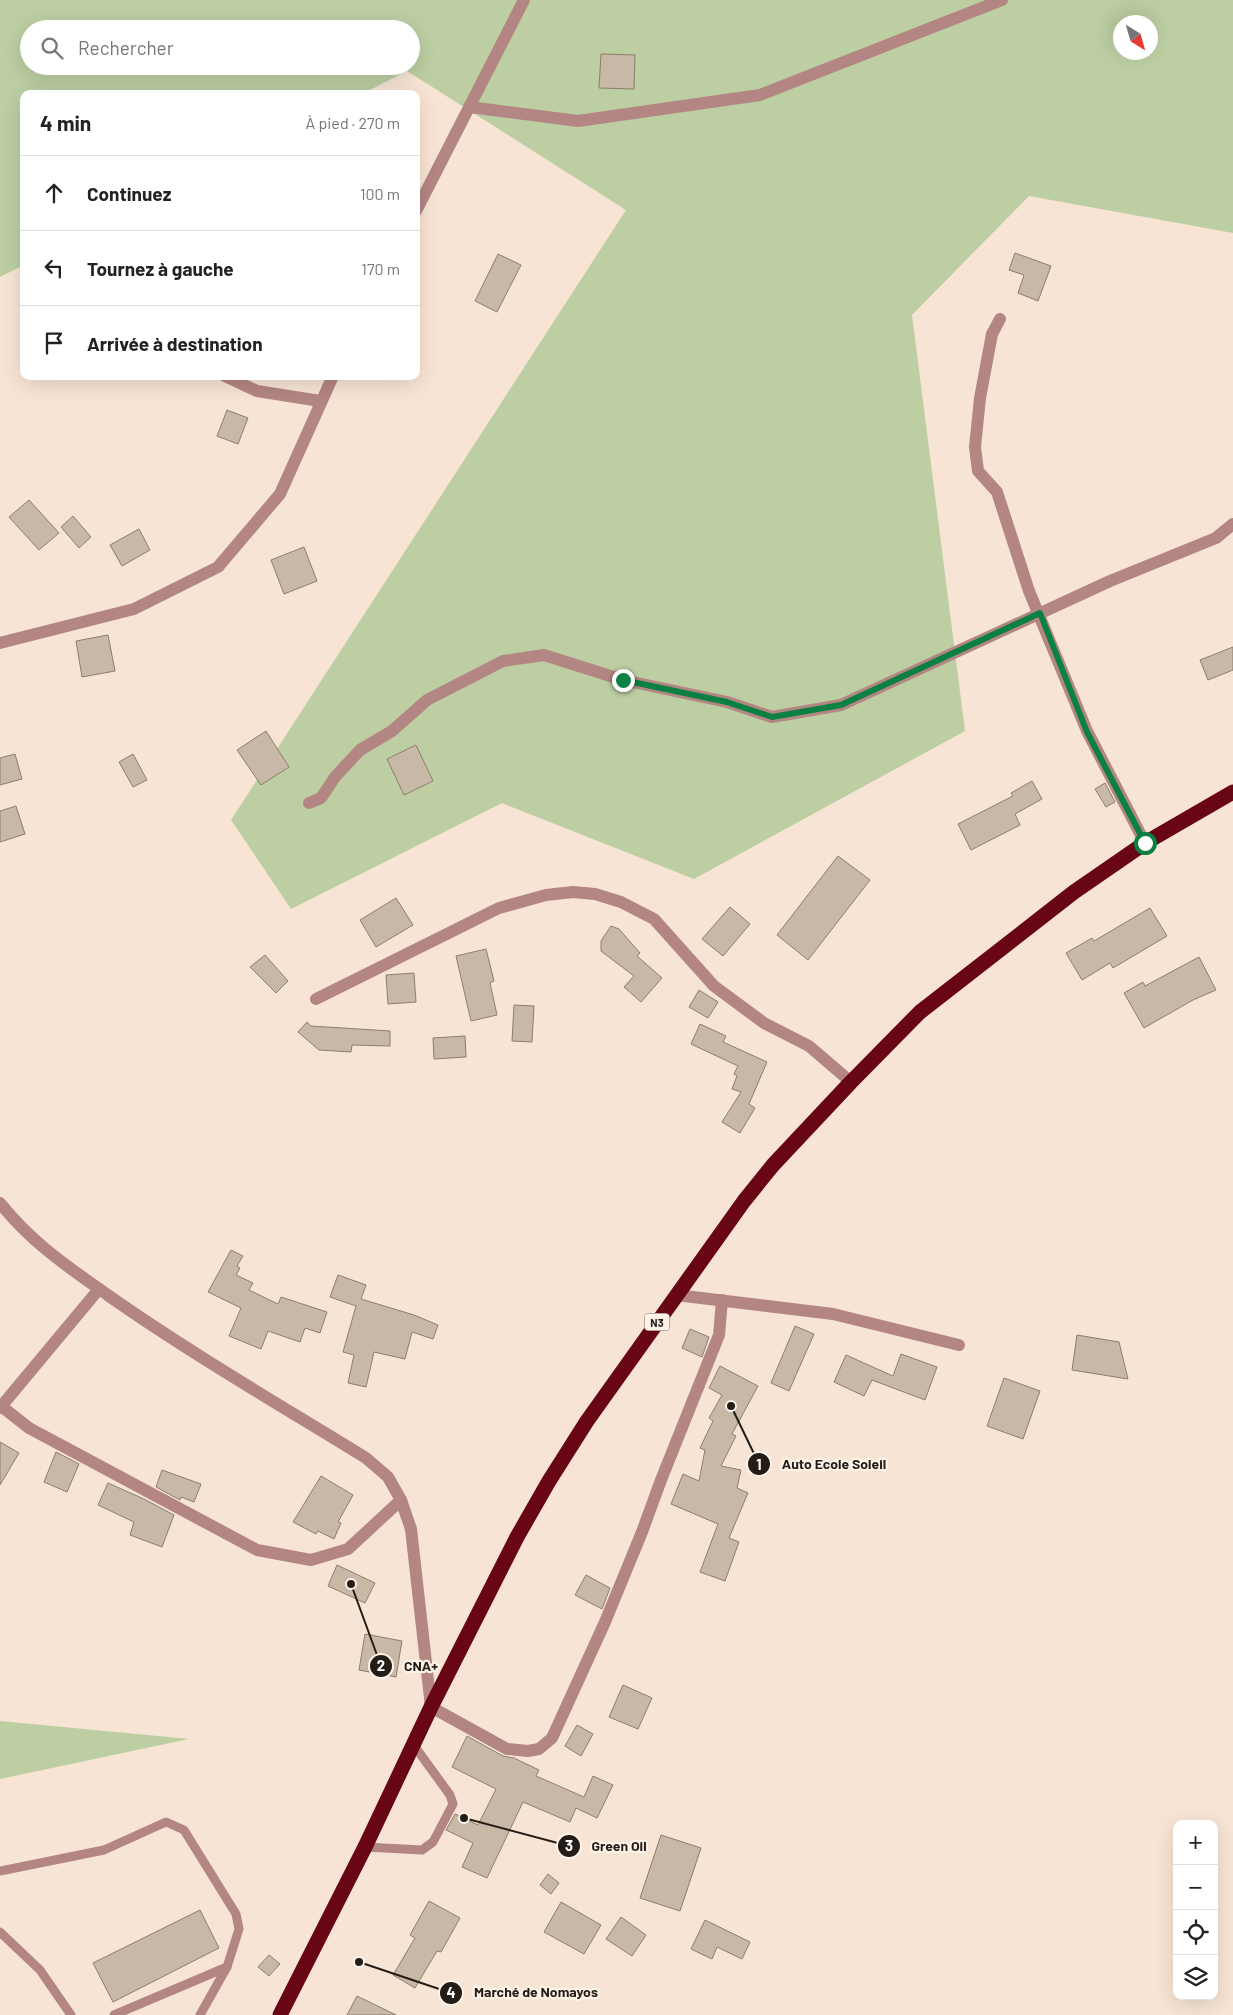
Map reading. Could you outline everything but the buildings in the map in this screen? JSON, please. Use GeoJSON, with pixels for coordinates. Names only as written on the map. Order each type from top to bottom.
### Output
{"type":"FeatureCollection","features":[{"type":"Feature","properties":{"kind":"highway","name":"N3"},"geometry":{"type":"LineString","coordinates":[[280,2015],[365,1847],[431,1707],[517,1537],[587,1420],[719,1234],[773,1165],[920,1012],[1074,892],[1145,843],[1233,792]]}},
{"type":"Feature","properties":{"kind":"street"},"geometry":{"type":"LineString","coordinates":[[420,204],[524,0]]}},
{"type":"Feature","properties":{"kind":"street"},"geometry":{"type":"LineString","coordinates":[[470,107],[578,121],[760,95],[1002,0]]}},
{"type":"Feature","properties":{"kind":"street"},"geometry":{"type":"LineString","coordinates":[[1000,319],[992,334],[980,398],[975,447],[978,471],[997,492],[1029,591],[1040,613],[1087,732],[1145,843]]}},
{"type":"Feature","properties":{"kind":"street"},"geometry":{"type":"LineString","coordinates":[[234,380],[257,391],[320,401]]}},
{"type":"Feature","properties":{"kind":"street"},"geometry":{"type":"LineString","coordinates":[[0,643],[134,609],[218,566],[280,494],[330,380]]}},
{"type":"Feature","properties":{"kind":"street"},"geometry":{"type":"LineString","coordinates":[[309,803],[321,798],[335,777],[360,750],[392,731],[427,700],[503,661],[544,655],[623,680],[727,702],[772,717],[841,705],[1040,613],[1146,566],[1216,538],[1233,524]]}},
{"type":"Feature","properties":{"kind":"street"},"geometry":{"type":"LineString","coordinates":[[316,999],[499,908],[546,895],[573,892],[595,894],[621,902],[654,919],[714,986],[764,1023],[808,1046],[851,1082]]}},
{"type":"Feature","properties":{"kind":"street"},"geometry":{"type":"LineString","coordinates":[[0,1203],[18,1225],[41,1247],[99,1289],[164,1334],[366,1458],[388,1477],[401,1500],[411,1529],[431,1707],[507,1749],[528,1751],[539,1749],[552,1738],[605,1622],[639,1541],[661,1480],[719,1335],[722,1300]]}},
{"type":"Feature","properties":{"kind":"street"},"geometry":{"type":"LineString","coordinates":[[99,1289],[1,1407],[29,1428],[257,1550],[311,1560],[348,1549],[401,1500]]}},
{"type":"Feature","properties":{"kind":"street"},"geometry":{"type":"LineString","coordinates":[[676,1294],[833,1314],[958,1345]]}},
{"type":"Feature","properties":{"kind":"lane"},"geometry":{"type":"LineString","coordinates":[[365,1847],[422,1850],[434,1842],[452,1804],[450,1795],[414,1744]]}},
{"type":"Feature","properties":{"kind":"lane"},"geometry":{"type":"LineString","coordinates":[[0,1871],[104,1850],[166,1822],[184,1830],[236,1914],[240,1929],[227,1967],[200,2015]]}},
{"type":"Feature","properties":{"kind":"lane"},"geometry":{"type":"LineString","coordinates":[[0,1932],[40,1970],[71,2015]]}},
{"type":"Feature","properties":{"kind":"lane"},"geometry":{"type":"LineString","coordinates":[[114,2015],[227,1967]]}},
{"type":"Feature","properties":{"kind":"green space"},"geometry":{"type":"Polygon","coordinates":[[[0,0],[1233,0],[1233,233],[1029,196],[912,315],[965,731],[694,879],[502,803],[291,909],[231,820],[626,210],[413,75],[420,75],[420,20],[20,20],[20,75],[399,75],[370,90],[20,90],[20,267],[0,277],[0,0]]]}},
{"type":"Feature","properties":{"kind":"green space"},"geometry":{"type":"Polygon","coordinates":[[[0,1721],[189,1739],[0,1779],[0,1721]]]}},
{"type":"Feature","properties":{"kind":"place","name":"Auto Ecole Soleil"},"geometry":{"type":"Point","coordinates":[731,1406]}},
{"type":"Feature","properties":{"kind":"place","name":"CNA+"},"geometry":{"type":"Point","coordinates":[351,1584]}},
{"type":"Feature","properties":{"kind":"place","name":"Green Oil"},"geometry":{"type":"Point","coordinates":[464,1818]}},
{"type":"Feature","properties":{"kind":"place","name":"Marché de Nomayos"},"geometry":{"type":"Point","coordinates":[359,1962]}},
{"type":"Feature","properties":{"kind":"route"},"geometry":{"type":"LineString","coordinates":[[623,680],[727,702],[772,717],[841,705],[1040,613],[1087,732],[1145,843]]}}]}
